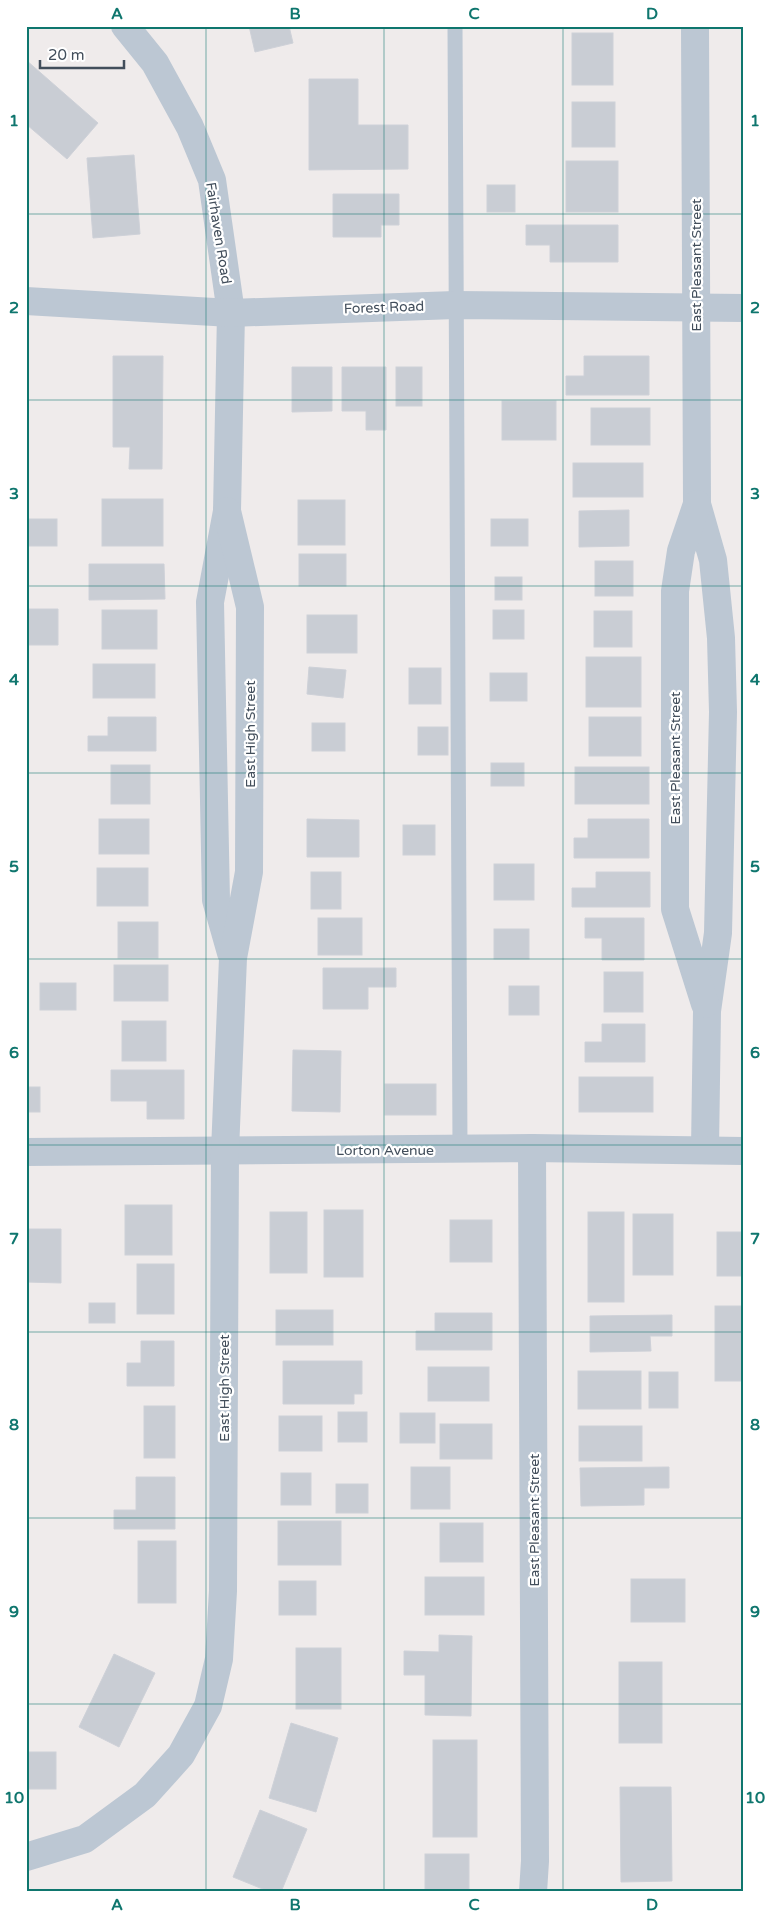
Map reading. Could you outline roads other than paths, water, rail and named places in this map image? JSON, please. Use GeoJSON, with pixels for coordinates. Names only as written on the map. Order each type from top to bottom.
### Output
{"type":"FeatureCollection","features":[{"type":"Feature","properties":{"kind":"street","name":"Fairhaven Road"},"geometry":{"type":"LineString","coordinates":[[125,26],[155,63],[190,126],[212,180],[231,313]]}},
{"type":"Feature","properties":{"kind":"street","name":"East Pleasant Street"},"geometry":{"type":"LineString","coordinates":[[695,26],[697,504],[713,560],[721,638],[722,693],[718,933],[707,1010],[705,1150]]}},
{"type":"Feature","properties":{"kind":"street","name":"Forest Road"},"geometry":{"type":"LineString","coordinates":[[26,301],[231,313],[456,305],[743,308]]}},
{"type":"Feature","properties":{"kind":"street","name":"East High Street"},"geometry":{"type":"LineString","coordinates":[[231,313],[227,511],[210,602],[210,612],[216,900],[232,958]]}},
{"type":"Feature","properties":{"kind":"street","name":"East Pleasant Street"},"geometry":{"type":"LineString","coordinates":[[697,504],[681,551],[675,591],[675,909],[707,1010]]}},
{"type":"Feature","properties":{"kind":"street","name":"East High Street"},"geometry":{"type":"LineString","coordinates":[[26,1857],[85,1839],[145,1795],[182,1755],[208,1706],[219,1659],[223,1581],[226,1151],[232,958],[249,872],[250,607],[227,511]]}},
{"type":"Feature","properties":{"kind":"street","name":"East Pleasant Street"},"geometry":{"type":"LineString","coordinates":[[532,1148],[535,1861],[533,1892]]}},
{"type":"Feature","properties":{"kind":"street","name":"Lorton Avenue"},"geometry":{"type":"LineString","coordinates":[[26,1152],[532,1148],[743,1151]]}},
{"type":"Feature","properties":{"kind":"lane"},"geometry":{"type":"LineString","coordinates":[[456,26],[460,1149]]}}]}
